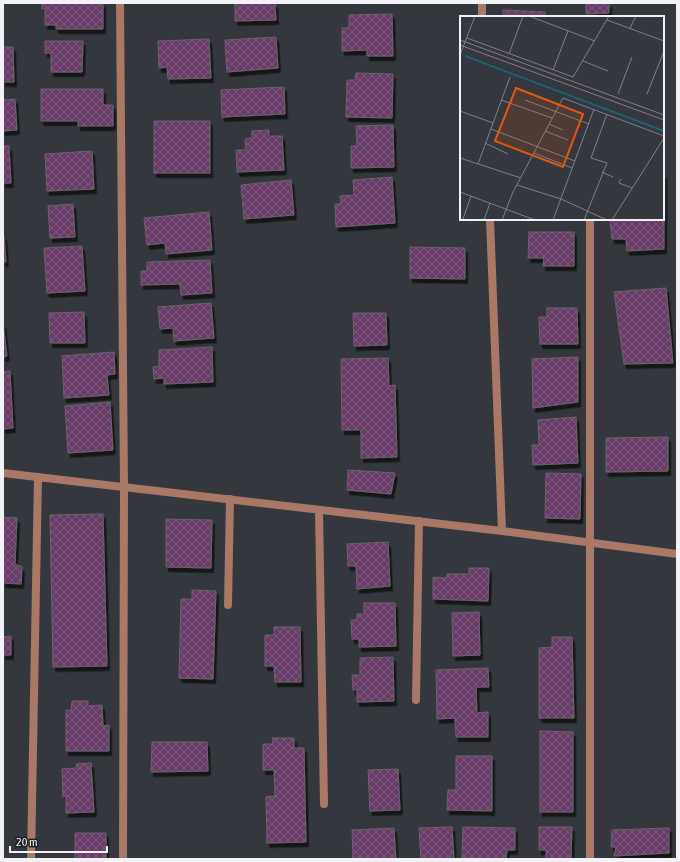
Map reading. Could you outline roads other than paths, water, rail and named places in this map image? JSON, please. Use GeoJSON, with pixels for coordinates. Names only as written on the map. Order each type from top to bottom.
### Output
{"type":"FeatureCollection","features":[{"type":"Feature","properties":{"kind":"street"},"geometry":{"type":"LineString","coordinates":[[120,3],[124,486],[123,859]]}},
{"type":"Feature","properties":{"kind":"street"},"geometry":{"type":"LineString","coordinates":[[482,3],[482,16]]}},
{"type":"Feature","properties":{"kind":"street"},"geometry":{"type":"LineString","coordinates":[[490,220],[502,531]]}},
{"type":"Feature","properties":{"kind":"street"},"geometry":{"type":"LineString","coordinates":[[590,220],[590,859]]}},
{"type":"Feature","properties":{"kind":"street"},"geometry":{"type":"LineString","coordinates":[[3,473],[502,531],[677,554]]}},
{"type":"Feature","properties":{"kind":"street"},"geometry":{"type":"LineString","coordinates":[[31,859],[38,477]]}},
{"type":"Feature","properties":{"kind":"street"},"geometry":{"type":"LineString","coordinates":[[228,605],[230,499]]}},
{"type":"Feature","properties":{"kind":"street"},"geometry":{"type":"LineString","coordinates":[[319,510],[324,804]]}},
{"type":"Feature","properties":{"kind":"street"},"geometry":{"type":"LineString","coordinates":[[416,700],[419,522]]}}]}
